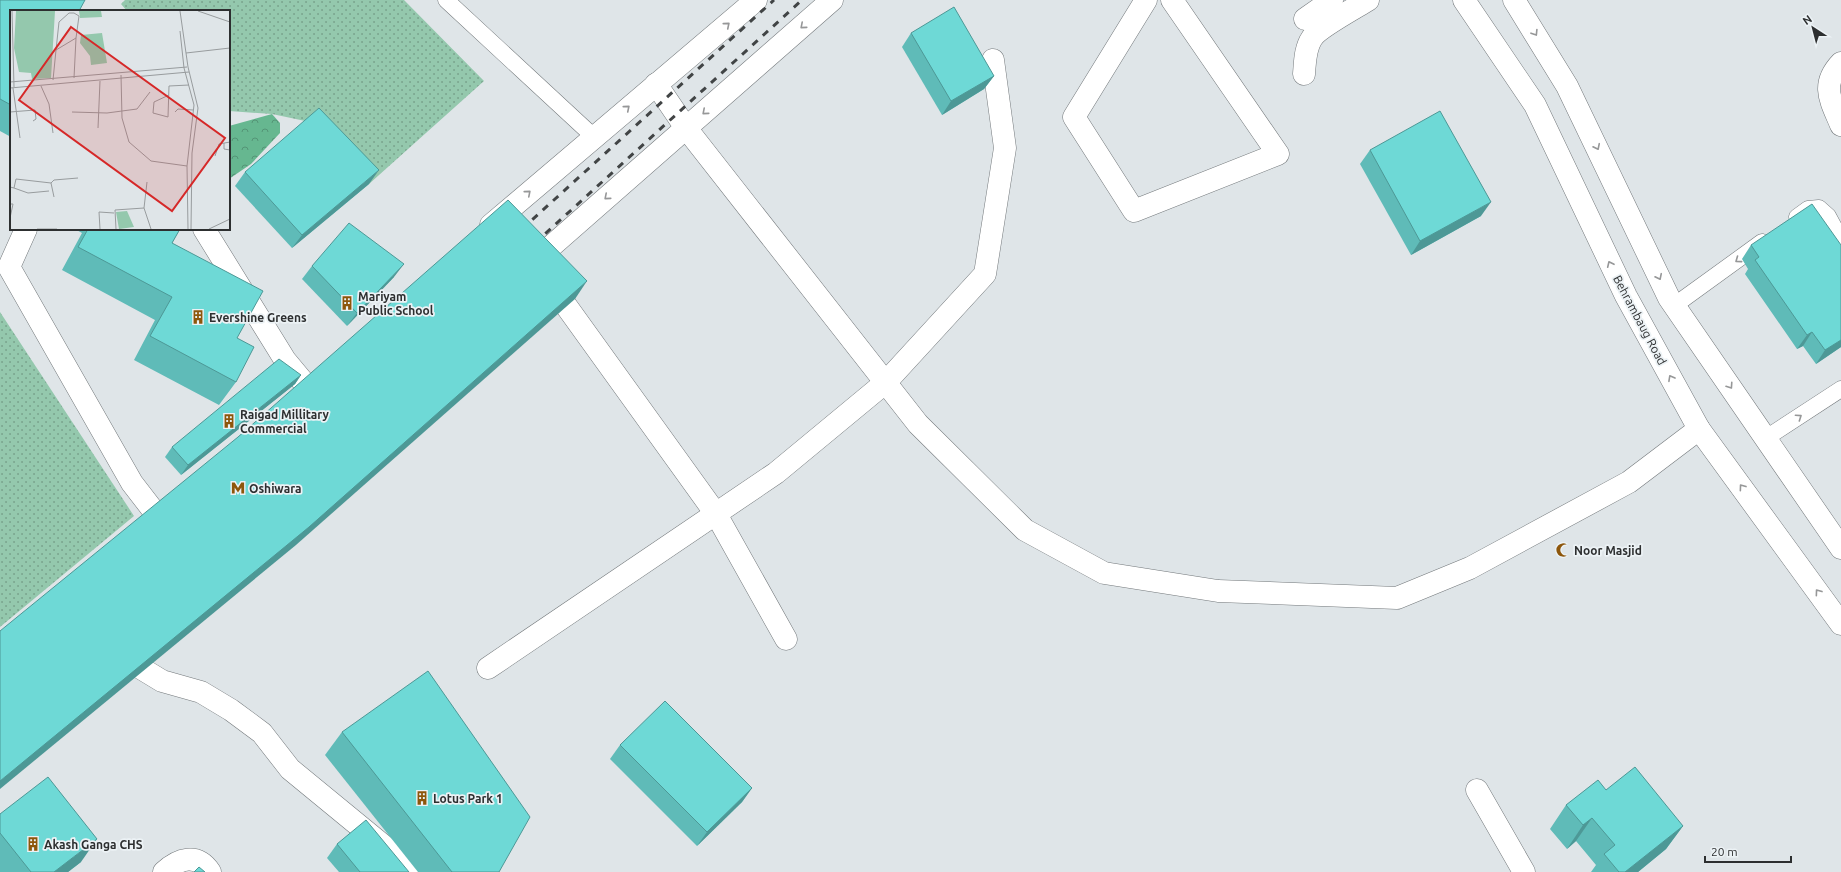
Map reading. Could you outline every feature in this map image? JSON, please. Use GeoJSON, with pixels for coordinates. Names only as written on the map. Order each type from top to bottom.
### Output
{"type":"FeatureCollection","features":[{"type":"Feature","properties":{"kind":"street"},"geometry":{"type":"LineString","coordinates":[[473,240],[756,0]]}},
{"type":"Feature","properties":{"kind":"street"},"geometry":{"type":"LineString","coordinates":[[516,277],[832,0]]}},
{"type":"Feature","properties":{"kind":"street"},"geometry":{"type":"LineString","coordinates":[[1146,0],[1074,117],[1134,210],[1278,154],[1172,0]]}},
{"type":"Feature","properties":{"kind":"street"},"geometry":{"type":"LineString","coordinates":[[1305,19],[1332,0]]}},
{"type":"Feature","properties":{"kind":"street"},"geometry":{"type":"LineString","coordinates":[[1304,74],[1306,52],[1312,37],[1330,23],[1368,0]]}},
{"type":"Feature","properties":{"kind":"street","name":"Behrambaug Road"},"geometry":{"type":"LineString","coordinates":[[1464,0],[1535,105],[1626,296],[1700,429],[1841,624]]}},
{"type":"Feature","properties":{"kind":"street"},"geometry":{"type":"LineString","coordinates":[[1514,0],[1567,86],[1670,298],[1841,548]]}},
{"type":"Feature","properties":{"kind":"street"},"geometry":{"type":"LineString","coordinates":[[488,668],[776,473],[886,382],[985,274],[1005,148],[993,60]]}},
{"type":"Feature","properties":{"kind":"street"},"geometry":{"type":"LineString","coordinates":[[1841,63],[1830,77],[1828,92],[1841,125]]}},
{"type":"Feature","properties":{"kind":"street"},"geometry":{"type":"LineString","coordinates":[[656,84],[686,128],[918,424],[1024,530],[1104,573],[1218,591],[1397,598],[1470,568],[1629,482],[1700,429]]}},
{"type":"Feature","properties":{"kind":"street"},"geometry":{"type":"LineString","coordinates":[[25,230],[4,260],[132,483],[159,518]]}},
{"type":"Feature","properties":{"kind":"street"},"geometry":{"type":"LineString","coordinates":[[205,230],[285,360],[299,390],[323,369]]}},
{"type":"Feature","properties":{"kind":"street"},"geometry":{"type":"LineString","coordinates":[[534,262],[716,514],[786,639]]}},
{"type":"Feature","properties":{"kind":"street"},"geometry":{"type":"LineString","coordinates":[[141,533],[177,502]]}},
{"type":"Feature","properties":{"kind":"street"},"geometry":{"type":"LineString","coordinates":[[105,638],[134,664],[162,681],[200,692],[231,710],[262,733],[290,769],[402,861],[410,872]]}},
{"type":"Feature","properties":{"kind":"street"},"geometry":{"type":"LineString","coordinates":[[1477,790],[1524,872]]}},
{"type":"Feature","properties":{"kind":"street"},"geometry":{"type":"LineString","coordinates":[[164,872],[183,859],[194,860],[207,868],[210,872]]}},
{"type":"Feature","properties":{"kind":"lane"},"geometry":{"type":"LineString","coordinates":[[446,0],[594,137]]}},
{"type":"Feature","properties":{"kind":"lane"},"geometry":{"type":"LineString","coordinates":[[1675,306],[1808,208],[1819,208],[1828,216],[1841,240]]}},
{"type":"Feature","properties":{"kind":"lane"},"geometry":{"type":"LineString","coordinates":[[1766,438],[1841,389]]}},
{"type":"Feature","properties":{"kind":"green space"},"geometry":{"type":"Polygon","coordinates":[[[125,0],[404,0],[484,81],[369,184],[310,122],[272,114],[230,111],[230,10],[126,10],[121,4],[125,0]]]}},
{"type":"Feature","properties":{"kind":"green space"},"geometry":{"type":"Polygon","coordinates":[[[272,114],[280,123],[280,133],[251,164],[230,178],[230,126],[272,114]]]}},
{"type":"Feature","properties":{"kind":"green space"},"geometry":{"type":"Polygon","coordinates":[[[0,312],[134,516],[0,627],[0,312]]]}},
{"type":"Feature","properties":{"kind":"building"},"geometry":{"type":"Polygon","coordinates":[[[0,0],[85,0],[80,10],[10,10],[10,104],[0,99],[0,0]]]}},
{"type":"Feature","properties":{"kind":"building"},"geometry":{"type":"Polygon","coordinates":[[[954,7],[994,76],[951,101],[911,33],[954,7]]]}},
{"type":"Feature","properties":{"kind":"building"},"geometry":{"type":"Polygon","coordinates":[[[319,108],[379,170],[302,235],[245,172],[319,108]]]}},
{"type":"Feature","properties":{"kind":"building"},"geometry":{"type":"Polygon","coordinates":[[[1440,111],[1491,202],[1420,241],[1370,150],[1440,111]]]}},
{"type":"Feature","properties":{"kind":"building"},"geometry":{"type":"Polygon","coordinates":[[[508,200],[587,281],[309,527],[0,781],[0,631],[238,437],[508,200]]]}},
{"type":"Feature","properties":{"kind":"building"},"geometry":{"type":"Polygon","coordinates":[[[1812,204],[1841,245],[1841,340],[1825,350],[1812,332],[1807,335],[1755,260],[1759,257],[1751,245],[1812,204]]]}},
{"type":"Feature","properties":{"kind":"building","name":"Mariyam Public School"},"geometry":{"type":"Polygon","coordinates":[[[349,223],[404,264],[357,313],[312,266],[349,223]]]}},
{"type":"Feature","properties":{"kind":"building"},"geometry":{"type":"Polygon","coordinates":[[[87,230],[179,230],[172,243],[263,291],[237,338],[254,347],[236,382],[150,336],[172,297],[78,247],[87,230]]]}},
{"type":"Feature","properties":{"kind":"building","name":"Raigad Millitary Commercial"},"geometry":{"type":"Polygon","coordinates":[[[279,359],[301,375],[188,465],[172,447],[279,359]]]}},
{"type":"Feature","properties":{"kind":"building","name":"Lotus Park 1"},"geometry":{"type":"Polygon","coordinates":[[[428,671],[530,817],[499,872],[452,872],[342,732],[428,671]]]}},
{"type":"Feature","properties":{"kind":"building"},"geometry":{"type":"Polygon","coordinates":[[[665,701],[752,788],[707,832],[620,745],[665,701]]]}},
{"type":"Feature","properties":{"kind":"building"},"geometry":{"type":"Polygon","coordinates":[[[1635,767],[1683,826],[1625,872],[1619,872],[1604,854],[1615,845],[1592,818],[1583,825],[1566,805],[1598,780],[1606,790],[1635,767]]]}},
{"type":"Feature","properties":{"kind":"building"},"geometry":{"type":"Polygon","coordinates":[[[48,777],[97,839],[54,872],[31,872],[0,833],[0,814],[48,777]]]}},
{"type":"Feature","properties":{"kind":"building"},"geometry":{"type":"Polygon","coordinates":[[[366,820],[409,872],[360,872],[337,844],[366,820]]]}},
{"type":"Feature","properties":{"kind":"building"},"geometry":{"type":"Polygon","coordinates":[[[199,867],[205,872],[194,872],[199,867]]]}},
{"type":"Feature","properties":{"kind":"railway"},"geometry":{"type":"LineString","coordinates":[[522,229],[774,0]]}},
{"type":"Feature","properties":{"kind":"railway"},"geometry":{"type":"LineString","coordinates":[[535,243],[802,0]]}},
{"type":"Feature","properties":{"kind":"place","name":"Mariyam Public School"},"geometry":{"type":"Point","coordinates":[347,303]}},
{"type":"Feature","properties":{"kind":"place","name":"Evershine Greens"},"geometry":{"type":"Point","coordinates":[198,317]}},
{"type":"Feature","properties":{"kind":"place","name":"Raigad Millitary Commercial"},"geometry":{"type":"Point","coordinates":[229,421]}},
{"type":"Feature","properties":{"kind":"place","name":"Oshiwara"},"geometry":{"type":"Point","coordinates":[238,488]}},
{"type":"Feature","properties":{"kind":"place","name":"Noor Masjid"},"geometry":{"type":"Point","coordinates":[1563,550]}},
{"type":"Feature","properties":{"kind":"place","name":"Lotus Park 1"},"geometry":{"type":"Point","coordinates":[422,798]}},
{"type":"Feature","properties":{"kind":"place","name":"Akash Ganga CHS"},"geometry":{"type":"Point","coordinates":[33,844]}}]}
